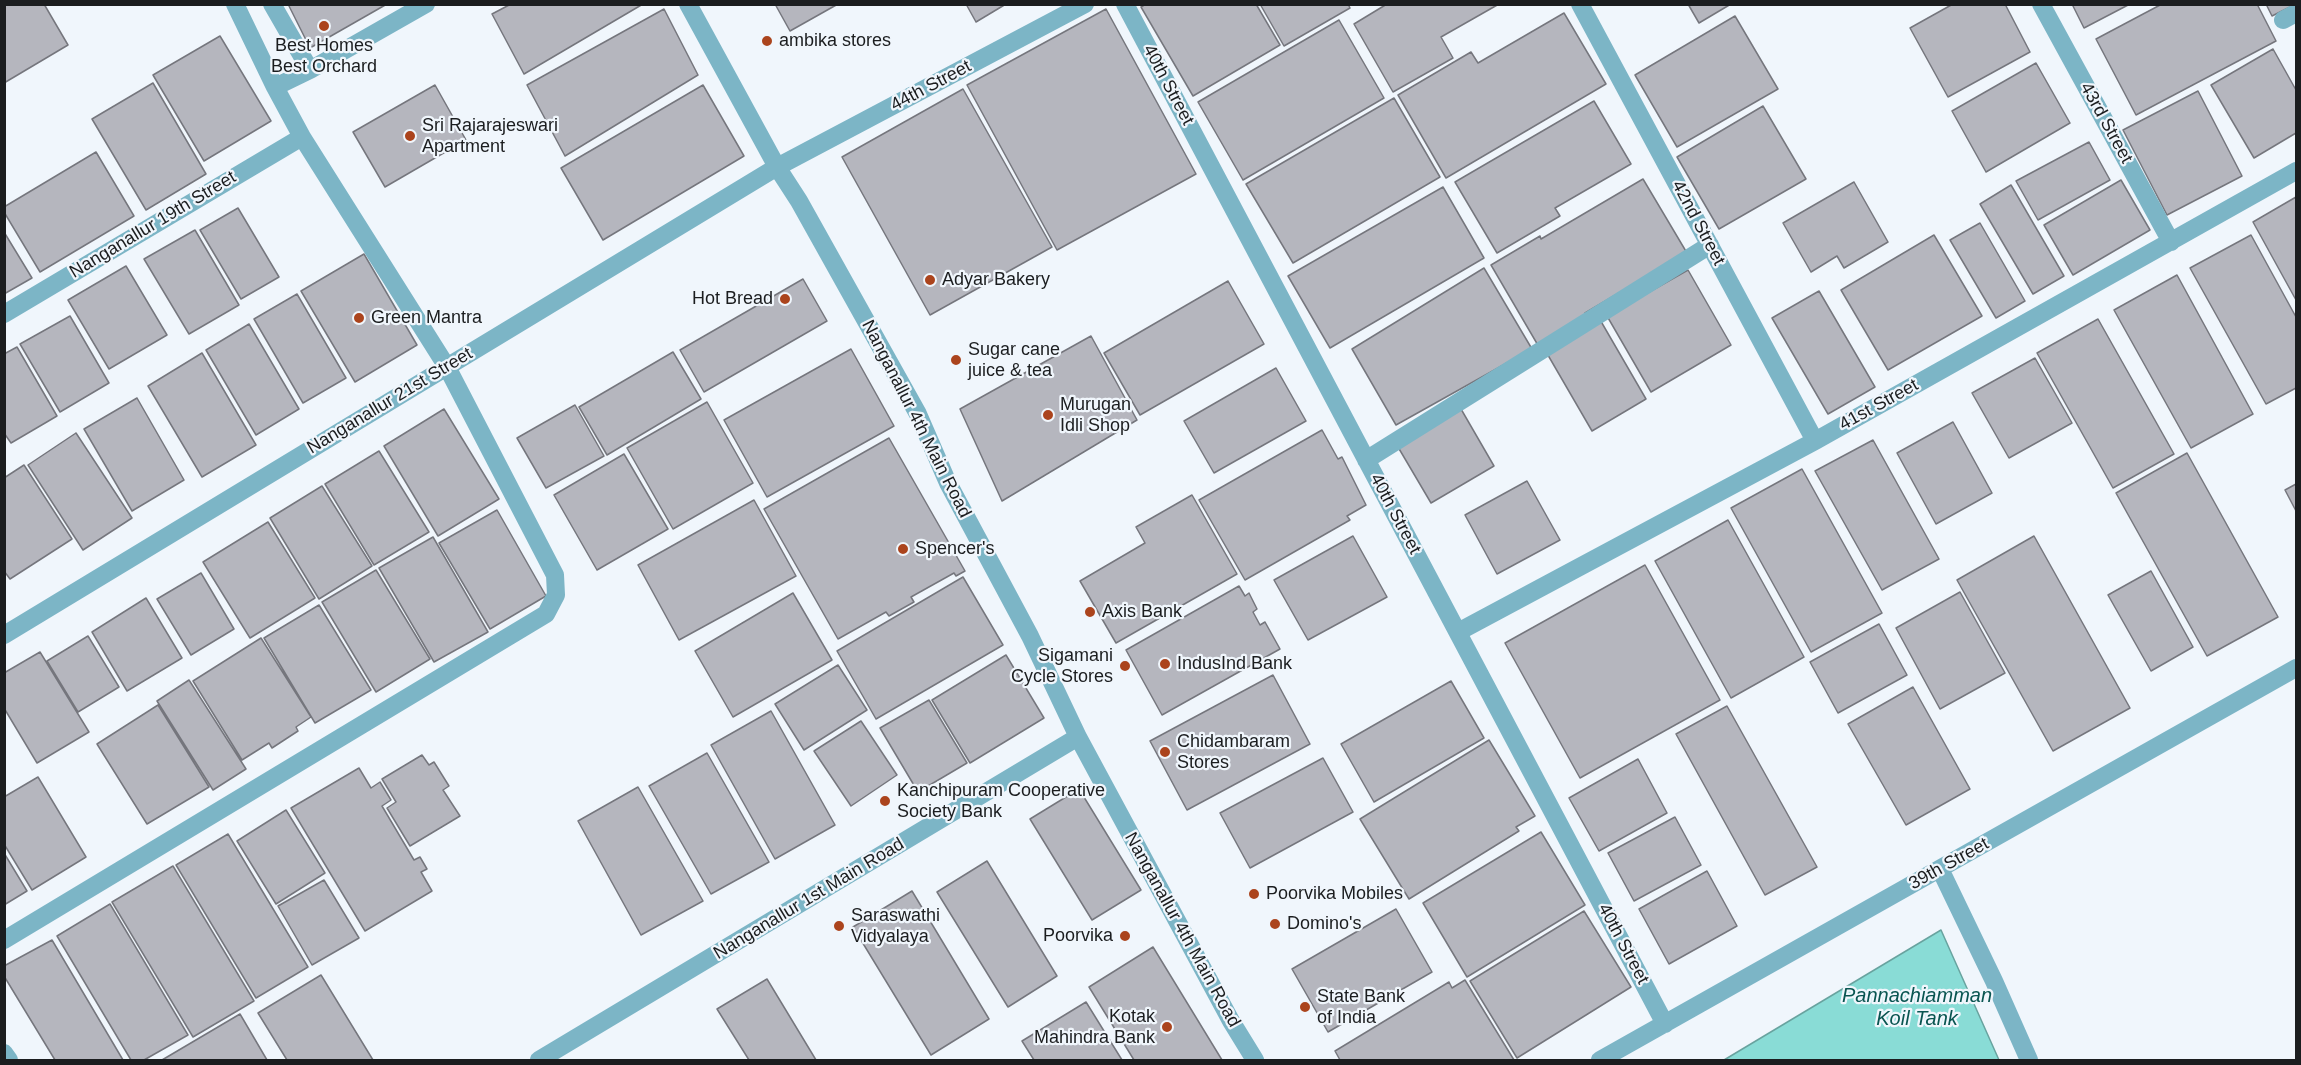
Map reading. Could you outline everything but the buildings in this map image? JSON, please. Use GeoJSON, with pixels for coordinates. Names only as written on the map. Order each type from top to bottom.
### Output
{"type":"FeatureCollection","features":[{"type":"Feature","properties":{"kind":"street"},"geometry":{"type":"LineString","coordinates":[[4,940],[546,614],[556,595],[555,575],[447,367],[302,137],[235,4]]}},
{"type":"Feature","properties":{"kind":"street"},"geometry":{"type":"LineString","coordinates":[[272,4],[310,70]]}},
{"type":"Feature","properties":{"kind":"street"},"geometry":{"type":"LineString","coordinates":[[275,87],[310,70],[426,4]]}},
{"type":"Feature","properties":{"kind":"street","name":"Nanganallur 4th Main Road"},"geometry":{"type":"LineString","coordinates":[[688,4],[777,167],[799,201],[918,414],[948,483],[1030,636],[1078,736],[1231,1021],[1255,1060]]}},
{"type":"Feature","properties":{"kind":"street","name":"44th Street"},"geometry":{"type":"LineString","coordinates":[[777,167],[1085,4]]}},
{"type":"Feature","properties":{"kind":"street","name":"40th Street"},"geometry":{"type":"LineString","coordinates":[[1125,4],[1665,1024]]}},
{"type":"Feature","properties":{"kind":"street","name":"42nd Street"},"geometry":{"type":"LineString","coordinates":[[1580,4],[1815,441]]}},
{"type":"Feature","properties":{"kind":"street","name":"43rd Street"},"geometry":{"type":"LineString","coordinates":[[2041,4],[2171,242]]}},
{"type":"Feature","properties":{"kind":"street","name":"Nanganallur 19th Street"},"geometry":{"type":"LineString","coordinates":[[4,314],[302,137]]}},
{"type":"Feature","properties":{"kind":"street","name":"Nanganallur 21st Street"},"geometry":{"type":"LineString","coordinates":[[4,635],[777,167]]}},
{"type":"Feature","properties":{"kind":"street","name":"41st Street"},"geometry":{"type":"LineString","coordinates":[[1458,632],[1815,441],[2296,171]]}},
{"type":"Feature","properties":{"kind":"street"},"geometry":{"type":"LineString","coordinates":[[1366,460],[1710,245]]}},
{"type":"Feature","properties":{"kind":"street","name":"39th Street"},"geometry":{"type":"LineString","coordinates":[[1600,1060],[2296,668]]}},
{"type":"Feature","properties":{"kind":"street","name":"Nanganallur 1st Main Road"},"geometry":{"type":"LineString","coordinates":[[539,1060],[568,1054],[1078,736]]}},
{"type":"Feature","properties":{"kind":"street"},"geometry":{"type":"LineString","coordinates":[[1940,869],[2029,1060]]}},
{"type":"Feature","properties":{"kind":"street"},"geometry":{"type":"LineString","coordinates":[[4,1053],[9,1060]]}},
{"type":"Feature","properties":{"kind":"water","name":"Pannachiamman Koil Tank"},"geometry":{"type":"Polygon","coordinates":[[[1941,930],[1999,1060],[1724,1060],[1941,930]]]}},
{"type":"Feature","properties":{"kind":"place","name":"Best Homes Best Orchard"},"geometry":{"type":"Point","coordinates":[324,26]}},
{"type":"Feature","properties":{"kind":"place","name":"ambika stores"},"geometry":{"type":"Point","coordinates":[767,41]}},
{"type":"Feature","properties":{"kind":"place","name":"Sri Rajarajeswari Apartment"},"geometry":{"type":"Point","coordinates":[410,136]}},
{"type":"Feature","properties":{"kind":"place","name":"Adyar Bakery"},"geometry":{"type":"Point","coordinates":[930,280]}},
{"type":"Feature","properties":{"kind":"place","name":"Hot Bread"},"geometry":{"type":"Point","coordinates":[785,299]}},
{"type":"Feature","properties":{"kind":"place","name":"Green Mantra"},"geometry":{"type":"Point","coordinates":[359,318]}},
{"type":"Feature","properties":{"kind":"place","name":"Sugar cane juice & tea"},"geometry":{"type":"Point","coordinates":[956,360]}},
{"type":"Feature","properties":{"kind":"place","name":"Murugan Idli Shop"},"geometry":{"type":"Point","coordinates":[1048,415]}},
{"type":"Feature","properties":{"kind":"place","name":"Spencer's"},"geometry":{"type":"Point","coordinates":[903,549]}},
{"type":"Feature","properties":{"kind":"place","name":"Axis Bank"},"geometry":{"type":"Point","coordinates":[1090,612]}},
{"type":"Feature","properties":{"kind":"place","name":"IndusInd Bank"},"geometry":{"type":"Point","coordinates":[1165,664]}},
{"type":"Feature","properties":{"kind":"place","name":"Sigamani Cycle Stores"},"geometry":{"type":"Point","coordinates":[1125,666]}},
{"type":"Feature","properties":{"kind":"place","name":"Chidambaram Stores"},"geometry":{"type":"Point","coordinates":[1165,752]}},
{"type":"Feature","properties":{"kind":"place","name":"Kanchipuram Cooperative Society Bank"},"geometry":{"type":"Point","coordinates":[885,801]}},
{"type":"Feature","properties":{"kind":"place","name":"Poorvika Mobiles"},"geometry":{"type":"Point","coordinates":[1254,894]}},
{"type":"Feature","properties":{"kind":"place","name":"Domino's"},"geometry":{"type":"Point","coordinates":[1275,924]}},
{"type":"Feature","properties":{"kind":"place","name":"Saraswathi Vidyalaya"},"geometry":{"type":"Point","coordinates":[839,926]}},
{"type":"Feature","properties":{"kind":"place","name":"Poorvika"},"geometry":{"type":"Point","coordinates":[1125,936]}},
{"type":"Feature","properties":{"kind":"place","name":"State Bank of India"},"geometry":{"type":"Point","coordinates":[1305,1007]}},
{"type":"Feature","properties":{"kind":"place","name":"Kotak Mahindra Bank"},"geometry":{"type":"Point","coordinates":[1167,1027]}}]}
